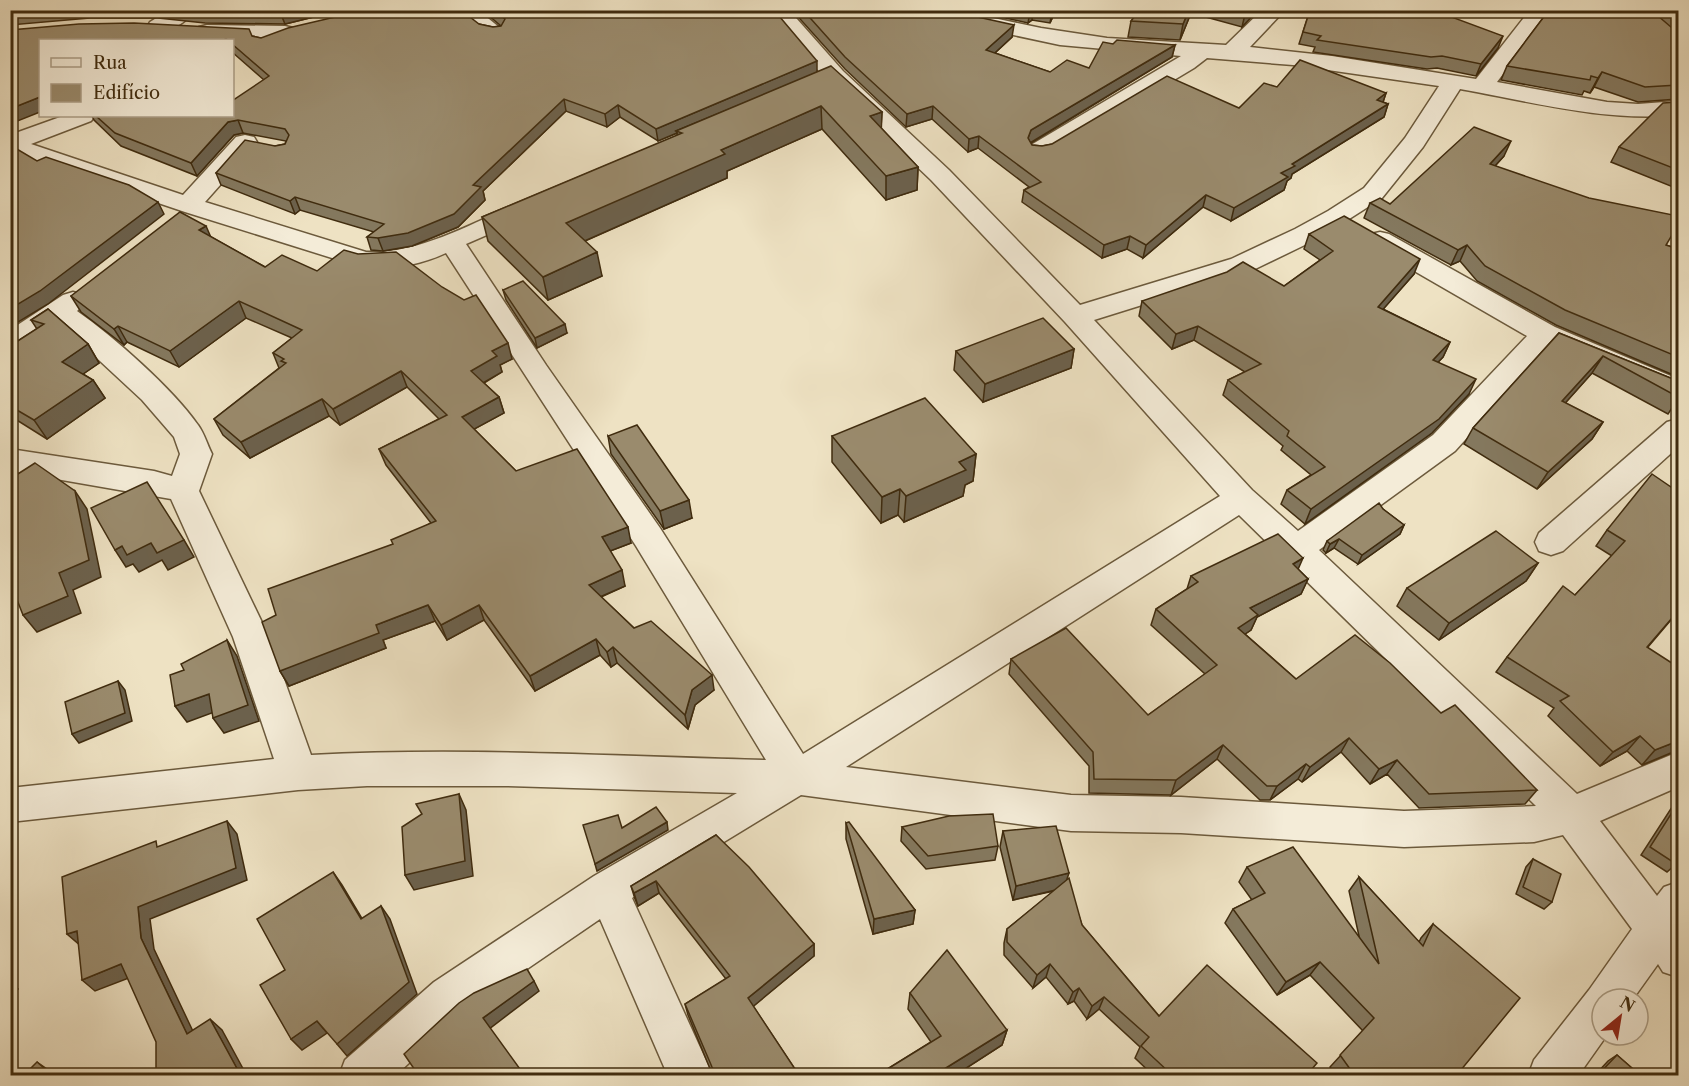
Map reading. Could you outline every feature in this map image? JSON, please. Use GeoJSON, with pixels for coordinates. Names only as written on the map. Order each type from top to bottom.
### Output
{"type":"FeatureCollection","features":[{"type":"Feature","properties":{"kind":"street"},"geometry":{"type":"LineString","coordinates":[[185,10],[148,27],[205,32],[285,33]]}},
{"type":"Feature","properties":{"kind":"street"},"geometry":{"type":"LineString","coordinates":[[464,10],[494,32]]}},
{"type":"Feature","properties":{"kind":"street"},"geometry":{"type":"LineString","coordinates":[[777,10],[824,81],[940,175],[1075,316],[1241,498],[1297,549],[1572,815],[1672,929],[1618,987]]}},
{"type":"Feature","properties":{"kind":"street"},"geometry":{"type":"LineString","coordinates":[[924,10],[1078,41],[1232,52],[1357,66],[1607,109],[1638,111],[1678,108]]}},
{"type":"Feature","properties":{"kind":"street"},"geometry":{"type":"LineString","coordinates":[[1232,52],[1275,10]]}},
{"type":"Feature","properties":{"kind":"street"},"geometry":{"type":"LineString","coordinates":[[1483,86],[1541,10]]}},
{"type":"Feature","properties":{"kind":"street"},"geometry":{"type":"LineString","coordinates":[[240,52],[285,33],[308,27]]}},
{"type":"Feature","properties":{"kind":"street"},"geometry":{"type":"LineString","coordinates":[[1040,150],[1201,51]]}},
{"type":"Feature","properties":{"kind":"street"},"geometry":{"type":"LineString","coordinates":[[1075,316],[1241,265],[1304,235],[1337,216],[1373,193],[1414,142],[1454,81]]}},
{"type":"Feature","properties":{"kind":"street"},"geometry":{"type":"LineString","coordinates":[[10,145],[80,117]]}},
{"type":"Feature","properties":{"kind":"street"},"geometry":{"type":"LineString","coordinates":[[167,228],[191,206],[243,142],[271,147]]}},
{"type":"Feature","properties":{"kind":"street"},"geometry":{"type":"LineString","coordinates":[[10,145],[191,206],[364,260],[401,260],[419,255],[549,199]]}},
{"type":"Feature","properties":{"kind":"street"},"geometry":{"type":"LineString","coordinates":[[1337,216],[1545,334],[1678,390]]}},
{"type":"Feature","properties":{"kind":"street"},"geometry":{"type":"LineString","coordinates":[[451,241],[536,372],[648,537],[797,778]]}},
{"type":"Feature","properties":{"kind":"street"},"geometry":{"type":"LineString","coordinates":[[10,344],[60,312],[95,284]]}},
{"type":"Feature","properties":{"kind":"street"},"geometry":{"type":"LineString","coordinates":[[60,312],[83,329],[153,393],[187,432],[196,454],[183,491],[252,637],[298,773]]}},
{"type":"Feature","properties":{"kind":"street"},"geometry":{"type":"LineString","coordinates":[[1297,549],[1444,442],[1545,334]]}},
{"type":"Feature","properties":{"kind":"street"},"geometry":{"type":"LineString","coordinates":[[1551,542],[1678,430]]}},
{"type":"Feature","properties":{"kind":"street"},"geometry":{"type":"LineString","coordinates":[[10,460],[154,483],[183,491]]}},
{"type":"Feature","properties":{"kind":"street"},"geometry":{"type":"LineString","coordinates":[[361,1076],[449,997],[608,890],[797,778],[1241,498]]}},
{"type":"Feature","properties":{"kind":"street"},"geometry":{"type":"LineString","coordinates":[[10,805],[298,773],[367,769],[506,770],[797,778],[1071,813],[1181,814],[1404,829],[1534,824],[1572,815],[1678,769]]}},
{"type":"Feature","properties":{"kind":"street"},"geometry":{"type":"LineString","coordinates":[[608,890],[691,1076]]}},
{"type":"Feature","properties":{"kind":"street"},"geometry":{"type":"LineString","coordinates":[[1550,1076],[1590,1022]]}},
{"type":"Feature","properties":{"kind":"building"},"geometry":{"type":"Polygon","coordinates":[[[200,10],[285,10],[280,12],[200,10]]]}},
{"type":"Feature","properties":{"kind":"building"},"geometry":{"type":"Polygon","coordinates":[[[365,10],[461,10],[479,24],[493,27],[501,26],[505,19],[494,10],[774,10],[817,61],[656,129],[618,105],[605,114],[564,99],[473,185],[481,187],[454,214],[408,233],[378,238],[367,237],[384,224],[295,197],[290,201],[216,173],[245,140],[275,146],[285,144],[289,135],[285,129],[238,120],[228,122],[191,163],[115,133],[97,117],[234,117],[234,100],[269,76],[234,46],[234,39],[39,39],[39,97],[10,109],[10,30],[79,24],[134,23],[249,29],[252,36],[261,38],[288,28],[365,10]]]}},
{"type":"Feature","properties":{"kind":"building"},"geometry":{"type":"Polygon","coordinates":[[[803,10],[946,10],[1014,25],[986,50],[1050,72],[1067,60],[1089,68],[1103,42],[1113,44],[1117,40],[1175,45],[1031,130],[1028,138],[1032,145],[1052,144],[1167,76],[1239,108],[1264,83],[1277,87],[1300,60],[1386,93],[1377,100],[1388,104],[1292,164],[1295,166],[1281,173],[1288,177],[1234,208],[1206,195],[1146,245],[1130,236],[1104,245],[1024,190],[1041,182],[979,136],[969,139],[933,106],[907,114],[845,57],[803,10]]]}},
{"type":"Feature","properties":{"kind":"building"},"geometry":{"type":"Polygon","coordinates":[[[1140,10],[1189,10],[1183,24],[1131,21],[1140,10]]]}},
{"type":"Feature","properties":{"kind":"building"},"geometry":{"type":"Polygon","coordinates":[[[1310,10],[1450,10],[1446,15],[1503,36],[1481,64],[1442,56],[1431,57],[1317,40],[1321,36],[1303,32],[1310,10]]]}},
{"type":"Feature","properties":{"kind":"building"},"geometry":{"type":"Polygon","coordinates":[[[1549,10],[1651,10],[1678,33],[1678,85],[1645,87],[1602,72],[1598,78],[1591,76],[1590,80],[1507,66],[1549,10]]]}},
{"type":"Feature","properties":{"kind":"building"},"geometry":{"type":"Polygon","coordinates":[[[831,66],[882,112],[870,116],[918,167],[886,176],[821,106],[721,150],[725,154],[566,223],[597,252],[543,277],[482,217],[682,133],[676,131],[831,66]]]}},
{"type":"Feature","properties":{"kind":"building"},"geometry":{"type":"Polygon","coordinates":[[[1678,102],[1678,170],[1619,147],[1663,103],[1678,102]]]}},
{"type":"Feature","properties":{"kind":"building"},"geometry":{"type":"Polygon","coordinates":[[[1474,127],[1511,141],[1490,164],[1589,198],[1678,216],[1678,225],[1666,245],[1678,249],[1678,357],[1565,310],[1485,266],[1467,245],[1458,250],[1370,203],[1380,198],[1390,204],[1474,127]]]}},
{"type":"Feature","properties":{"kind":"building"},"geometry":{"type":"Polygon","coordinates":[[[10,145],[37,161],[46,157],[129,185],[158,202],[40,291],[10,309],[10,145]]]}},
{"type":"Feature","properties":{"kind":"building"},"geometry":{"type":"Polygon","coordinates":[[[180,212],[206,226],[199,230],[265,267],[282,255],[317,271],[344,250],[358,254],[396,252],[442,287],[464,300],[476,295],[508,343],[492,351],[497,356],[471,371],[499,397],[462,417],[516,471],[577,449],[628,527],[602,537],[622,570],[589,585],[634,628],[651,621],[712,675],[692,690],[685,715],[613,647],[607,652],[596,639],[530,676],[479,605],[441,625],[428,605],[376,625],[379,633],[280,671],[262,622],[276,615],[268,589],[393,544],[391,540],[436,521],[379,449],[447,415],[401,371],[333,409],[322,399],[241,442],[214,419],[286,363],[281,361],[284,359],[273,353],[302,330],[239,301],[170,351],[118,326],[114,329],[71,296],[180,212]]]}},
{"type":"Feature","properties":{"kind":"building"},"geometry":{"type":"Polygon","coordinates":[[[1344,216],[1420,259],[1378,307],[1450,342],[1433,360],[1476,379],[1439,419],[1311,509],[1287,490],[1325,467],[1287,436],[1289,431],[1228,380],[1261,364],[1198,326],[1176,334],[1142,301],[1227,272],[1243,262],[1284,286],[1333,251],[1309,234],[1344,216]]]}},
{"type":"Feature","properties":{"kind":"building"},"geometry":{"type":"Polygon","coordinates":[[[523,281],[565,324],[535,338],[503,290],[523,281]]]}},
{"type":"Feature","properties":{"kind":"building"},"geometry":{"type":"Polygon","coordinates":[[[48,309],[88,344],[62,362],[93,380],[34,420],[10,406],[10,346],[44,324],[31,320],[48,309]]]}},
{"type":"Feature","properties":{"kind":"building"},"geometry":{"type":"Polygon","coordinates":[[[1043,318],[1074,349],[985,384],[956,351],[1043,318]]]}},
{"type":"Feature","properties":{"kind":"building"},"geometry":{"type":"Polygon","coordinates":[[[1559,333],[1678,381],[1678,397],[1603,356],[1562,401],[1603,422],[1548,472],[1473,428],[1559,333]]]}},
{"type":"Feature","properties":{"kind":"building"},"geometry":{"type":"Polygon","coordinates":[[[925,398],[976,454],[959,462],[966,470],[906,496],[900,489],[882,497],[832,436],[925,398]]]}},
{"type":"Feature","properties":{"kind":"building"},"geometry":{"type":"Polygon","coordinates":[[[637,425],[689,500],[660,511],[608,436],[637,425]]]}},
{"type":"Feature","properties":{"kind":"building"},"geometry":{"type":"Polygon","coordinates":[[[35,463],[75,491],[89,560],[59,573],[68,596],[23,615],[10,582],[10,479],[35,463]]]}},
{"type":"Feature","properties":{"kind":"building"},"geometry":{"type":"Polygon","coordinates":[[[1652,474],[1674,489],[1678,485],[1678,611],[1647,647],[1678,667],[1678,741],[1655,750],[1640,736],[1613,752],[1560,701],[1569,696],[1507,657],[1563,586],[1575,595],[1625,541],[1607,530],[1652,474]]]}},
{"type":"Feature","properties":{"kind":"building"},"geometry":{"type":"Polygon","coordinates":[[[147,482],[184,540],[157,553],[151,543],[127,555],[122,546],[115,550],[91,508],[147,482]]]}},
{"type":"Feature","properties":{"kind":"building"},"geometry":{"type":"Polygon","coordinates":[[[1379,503],[1383,509],[1404,525],[1362,555],[1339,539],[1330,544],[1327,541],[1379,503]]]}},
{"type":"Feature","properties":{"kind":"building"},"geometry":{"type":"Polygon","coordinates":[[[1496,531],[1538,563],[1449,623],[1407,588],[1496,531]]]}},
{"type":"Feature","properties":{"kind":"building"},"geometry":{"type":"Polygon","coordinates":[[[1278,534],[1303,558],[1293,564],[1308,579],[1250,608],[1258,615],[1238,628],[1296,679],[1355,635],[1390,663],[1441,713],[1455,705],[1537,790],[1429,794],[1397,760],[1379,769],[1349,738],[1310,767],[1306,764],[1277,786],[1267,786],[1223,745],[1176,780],[1094,779],[1093,752],[1011,659],[1066,628],[1148,715],[1217,665],[1156,609],[1198,582],[1191,576],[1278,534]]]}},
{"type":"Feature","properties":{"kind":"building"},"geometry":{"type":"Polygon","coordinates":[[[227,640],[248,705],[213,718],[209,694],[175,706],[170,675],[184,670],[181,664],[227,640]]]}},
{"type":"Feature","properties":{"kind":"building"},"geometry":{"type":"Polygon","coordinates":[[[118,681],[125,713],[72,734],[65,702],[118,681]]]}},
{"type":"Feature","properties":{"kind":"building"},"geometry":{"type":"Polygon","coordinates":[[[459,794],[465,861],[405,875],[402,827],[422,814],[416,804],[459,794]]]}},
{"type":"Feature","properties":{"kind":"building"},"geometry":{"type":"Polygon","coordinates":[[[1678,803],[1678,861],[1676,864],[1650,847],[1678,803]]]}},
{"type":"Feature","properties":{"kind":"building"},"geometry":{"type":"Polygon","coordinates":[[[656,807],[667,822],[595,864],[583,825],[618,815],[622,828],[656,807]]]}},
{"type":"Feature","properties":{"kind":"building"},"geometry":{"type":"Polygon","coordinates":[[[993,814],[998,846],[928,856],[902,827],[949,816],[993,814]]]}},
{"type":"Feature","properties":{"kind":"building"},"geometry":{"type":"Polygon","coordinates":[[[227,821],[236,868],[138,907],[141,938],[187,1034],[210,1019],[241,1076],[156,1076],[156,1042],[121,964],[82,980],[77,931],[67,934],[62,877],[156,841],[157,847],[227,821]]]}},
{"type":"Feature","properties":{"kind":"building"},"geometry":{"type":"Polygon","coordinates":[[[849,822],[915,910],[874,919],[846,823],[849,822]]]}},
{"type":"Feature","properties":{"kind":"building"},"geometry":{"type":"Polygon","coordinates":[[[1056,826],[1069,873],[1016,886],[1003,831],[1056,826]]]}},
{"type":"Feature","properties":{"kind":"building"},"geometry":{"type":"Polygon","coordinates":[[[716,835],[749,867],[814,944],[748,998],[795,1069],[787,1076],[717,1076],[685,1004],[730,976],[656,881],[634,893],[631,886],[716,835]]]}},
{"type":"Feature","properties":{"kind":"building"},"geometry":{"type":"Polygon","coordinates":[[[1293,847],[1379,964],[1359,877],[1423,946],[1433,924],[1520,998],[1456,1076],[1355,1076],[1340,1055],[1374,1018],[1320,962],[1286,982],[1233,909],[1265,893],[1247,867],[1293,847]]]}},
{"type":"Feature","properties":{"kind":"building"},"geometry":{"type":"Polygon","coordinates":[[[1533,859],[1561,874],[1552,902],[1523,887],[1533,859]]]}},
{"type":"Feature","properties":{"kind":"building"},"geometry":{"type":"Polygon","coordinates":[[[333,872],[361,919],[381,906],[409,982],[337,1044],[317,1021],[291,1039],[260,985],[285,970],[257,919],[333,872]]]}},
{"type":"Feature","properties":{"kind":"building"},"geometry":{"type":"Polygon","coordinates":[[[1069,878],[1082,925],[1159,1016],[1207,965],[1317,1063],[1306,1076],[1168,1076],[1170,1073],[1141,1046],[1149,1037],[1104,997],[1092,1006],[1079,988],[1073,992],[1050,964],[1037,975],[1007,942],[1007,929],[1069,878]]]}},
{"type":"Feature","properties":{"kind":"building"},"geometry":{"type":"Polygon","coordinates":[[[947,950],[1007,1030],[933,1076],[876,1076],[941,1036],[910,993],[947,950]]]}},
{"type":"Feature","properties":{"kind":"building"},"geometry":{"type":"Polygon","coordinates":[[[527,969],[534,981],[483,1018],[525,1076],[419,1076],[404,1054],[459,1003],[474,993],[527,969]]]}},
{"type":"Feature","properties":{"kind":"building"},"geometry":{"type":"Polygon","coordinates":[[[1617,1055],[1641,1076],[1597,1076],[1617,1055]]]}},
{"type":"Feature","properties":{"kind":"building"},"geometry":{"type":"Polygon","coordinates":[[[37,1062],[53,1076],[23,1076],[37,1062]]]}}]}
